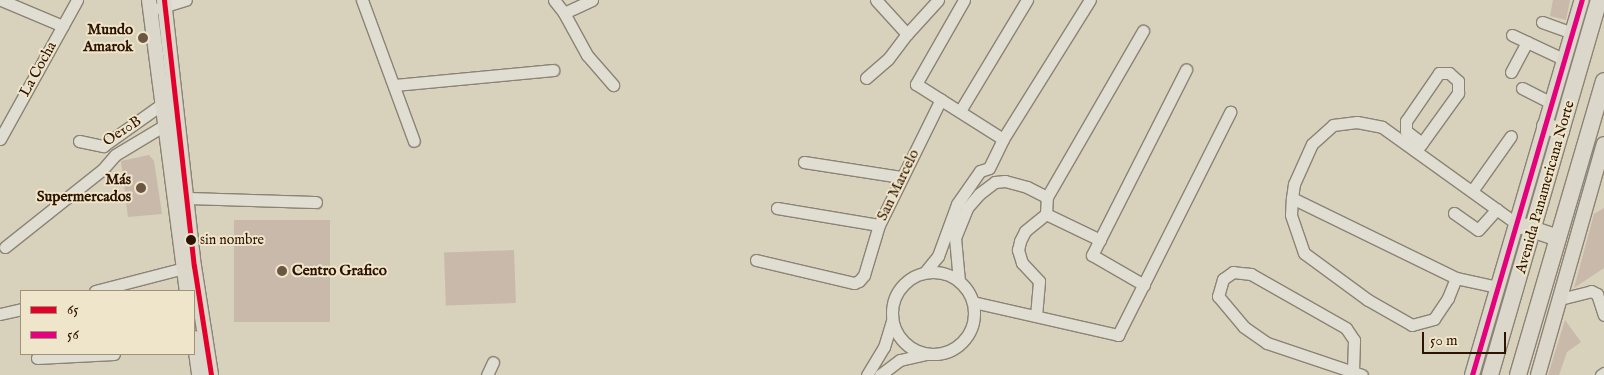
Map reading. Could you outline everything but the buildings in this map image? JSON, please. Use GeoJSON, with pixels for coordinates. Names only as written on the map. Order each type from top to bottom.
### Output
{"type":"FeatureCollection","features":[{"type":"Feature","properties":{"kind":"highway","name":"Avenida Panamericana Norte"},"geometry":{"type":"LineString","coordinates":[[1490,375],[1524,227],[1561,131],[1599,0]]}},
{"type":"Feature","properties":{"kind":"highway","name":"Avenida Panamericana Norte"},"geometry":{"type":"LineString","coordinates":[[1518,375],[1604,81]]}},
{"type":"Feature","properties":{"kind":"highway"},"geometry":{"type":"LineString","coordinates":[[1545,126],[1561,131]]}},
{"type":"Feature","properties":{"kind":"highway"},"geometry":{"type":"LineString","coordinates":[[1524,227],[1558,238]]}},
{"type":"Feature","properties":{"kind":"main road","name":"Avenida Panamericana Norte"},"geometry":{"type":"LineString","coordinates":[[1472,375],[1498,287],[1524,227],[1545,126],[1563,59],[1582,0]]}},
{"type":"Feature","properties":{"kind":"main road"},"geometry":{"type":"LineString","coordinates":[[164,3],[186,198],[212,375]]}},
{"type":"Feature","properties":{"kind":"main road"},"geometry":{"type":"LineString","coordinates":[[150,5],[187,290]]}},
{"type":"Feature","properties":{"kind":"main road"},"geometry":{"type":"LineString","coordinates":[[1538,375],[1604,144]]}},
{"type":"Feature","properties":{"kind":"main road"},"geometry":{"type":"LineString","coordinates":[[195,352],[199,375]]}},
{"type":"Feature","properties":{"kind":"street"},"geometry":{"type":"LineString","coordinates":[[1,0],[63,26]]}},
{"type":"Feature","properties":{"kind":"street","name":"La Cocha"},"geometry":{"type":"LineString","coordinates":[[0,139],[4,121],[77,0]]}},
{"type":"Feature","properties":{"kind":"street"},"geometry":{"type":"LineString","coordinates":[[150,5],[186,0]]}},
{"type":"Feature","properties":{"kind":"street"},"geometry":{"type":"LineString","coordinates":[[362,0],[395,85],[414,141]]}},
{"type":"Feature","properties":{"kind":"street"},"geometry":{"type":"LineString","coordinates":[[554,0],[564,13],[587,55],[613,85]]}},
{"type":"Feature","properties":{"kind":"street"},"geometry":{"type":"LineString","coordinates":[[564,13],[592,0]]}},
{"type":"Feature","properties":{"kind":"street"},"geometry":{"type":"LineString","coordinates":[[876,0],[907,34]]}},
{"type":"Feature","properties":{"kind":"street"},"geometry":{"type":"LineString","coordinates":[[866,78],[888,59],[907,34],[938,0]]}},
{"type":"Feature","properties":{"kind":"street"},"geometry":{"type":"LineString","coordinates":[[964,0],[916,84],[1002,139]]}},
{"type":"Feature","properties":{"kind":"street"},"geometry":{"type":"LineString","coordinates":[[960,111],[1027,0]]}},
{"type":"Feature","properties":{"kind":"street"},"geometry":{"type":"LineString","coordinates":[[867,375],[884,348],[892,321],[892,308],[903,285],[925,272],[938,256],[957,204],[980,171],[989,168],[1002,139],[1090,0]]}},
{"type":"Feature","properties":{"kind":"street"},"geometry":{"type":"LineString","coordinates":[[1542,22],[1572,33]]}},
{"type":"Feature","properties":{"kind":"street"},"geometry":{"type":"LineString","coordinates":[[1036,316],[1039,281],[1022,263],[1018,250],[1025,231],[1046,214],[1047,197],[1143,31]]}},
{"type":"Feature","properties":{"kind":"street"},"geometry":{"type":"LineString","coordinates":[[1512,35],[1563,59]]}},
{"type":"Feature","properties":{"kind":"street"},"geometry":{"type":"LineString","coordinates":[[1512,72],[1526,42]]}},
{"type":"Feature","properties":{"kind":"street"},"geometry":{"type":"LineString","coordinates":[[395,85],[553,70]]}},
{"type":"Feature","properties":{"kind":"street"},"geometry":{"type":"LineString","coordinates":[[1144,285],[1092,255],[1186,70]]}},
{"type":"Feature","properties":{"kind":"street"},"geometry":{"type":"LineString","coordinates":[[1419,147],[1458,92],[1458,81],[1448,72],[1439,73],[1406,121],[1406,131],[1419,147],[1472,191],[1524,227]]}},
{"type":"Feature","properties":{"kind":"street"},"geometry":{"type":"LineString","coordinates":[[1522,88],[1551,103]]}},
{"type":"Feature","properties":{"kind":"street","name":"San Marcelo"},"geometry":{"type":"LineString","coordinates":[[756,260],[854,283],[864,275],[879,225],[941,99]]}},
{"type":"Feature","properties":{"kind":"street","name":"Oe10B"},"geometry":{"type":"LineString","coordinates":[[79,141],[103,146],[162,104]]}},
{"type":"Feature","properties":{"kind":"street"},"geometry":{"type":"LineString","coordinates":[[973,302],[1118,335],[1230,112]]}},
{"type":"Feature","properties":{"kind":"street"},"geometry":{"type":"LineString","coordinates":[[1419,147],[1382,127],[1357,122],[1333,125],[1312,144],[1294,184],[1291,216],[1304,253],[1368,300],[1412,325],[1434,320],[1448,298],[1456,278]]}},
{"type":"Feature","properties":{"kind":"street"},"geometry":{"type":"LineString","coordinates":[[5,247],[103,169],[114,155],[165,125]]}},
{"type":"Feature","properties":{"kind":"street"},"geometry":{"type":"LineString","coordinates":[[1472,191],[1511,136]]}},
{"type":"Feature","properties":{"kind":"street"},"geometry":{"type":"LineString","coordinates":[[804,162],[902,178]]}},
{"type":"Feature","properties":{"kind":"street"},"geometry":{"type":"LineString","coordinates":[[880,375],[900,360],[925,354],[946,352],[963,342],[974,316],[973,302],[959,281],[955,238],[967,208],[995,182],[996,176],[989,168]]}},
{"type":"Feature","properties":{"kind":"street"},"geometry":{"type":"LineString","coordinates":[[995,182],[1027,187],[1047,197]]}},
{"type":"Feature","properties":{"kind":"street"},"geometry":{"type":"LineString","coordinates":[[186,198],[316,202]]}},
{"type":"Feature","properties":{"kind":"street"},"geometry":{"type":"LineString","coordinates":[[1292,198],[1456,278],[1498,287]]}},
{"type":"Feature","properties":{"kind":"street"},"geometry":{"type":"LineString","coordinates":[[777,208],[879,225]]}},
{"type":"Feature","properties":{"kind":"street"},"geometry":{"type":"LineString","coordinates":[[1454,213],[1478,230],[1497,209]]}},
{"type":"Feature","properties":{"kind":"street"},"geometry":{"type":"LineString","coordinates":[[1046,214],[1100,240]]}},
{"type":"Feature","properties":{"kind":"street"},"geometry":{"type":"LineString","coordinates":[[99,290],[184,268]]}},
{"type":"Feature","properties":{"kind":"street"},"geometry":{"type":"LineString","coordinates":[[925,272],[938,272],[959,281]]}},
{"type":"Feature","properties":{"kind":"street"},"geometry":{"type":"LineString","coordinates":[[1233,272],[1250,274],[1346,328],[1354,340],[1358,372],[1302,357],[1267,343],[1244,326],[1218,296],[1223,279],[1233,272]]}},
{"type":"Feature","properties":{"kind":"street"},"geometry":{"type":"LineString","coordinates":[[1560,299],[1591,291],[1596,294],[1604,316]]}},
{"type":"Feature","properties":{"kind":"street"},"geometry":{"type":"LineString","coordinates":[[0,314],[20,309]]}},
{"type":"Feature","properties":{"kind":"street"},"geometry":{"type":"LineString","coordinates":[[892,321],[896,333],[908,347],[925,354]]}},
{"type":"Feature","properties":{"kind":"street"},"geometry":{"type":"LineString","coordinates":[[37,358],[95,355]]}},
{"type":"Feature","properties":{"kind":"street"},"geometry":{"type":"LineString","coordinates":[[487,375],[494,362]]}},
{"type":"Feature","properties":{"kind":"transit line","name":"65"},"geometry":{"type":"LineString","coordinates":[[164,0],[194,266],[211,375]]}},
{"type":"Feature","properties":{"kind":"transit line","name":"56"},"geometry":{"type":"LineString","coordinates":[[1472,375],[1582,0]]}},
{"type":"Feature","properties":{"kind":"place","name":"Mundo Amarok"},"geometry":{"type":"Point","coordinates":[143,38]}},
{"type":"Feature","properties":{"kind":"place","name":"Más Supermercados"},"geometry":{"type":"Point","coordinates":[141,188]}},
{"type":"Feature","properties":{"kind":"place","name":"sin nombre"},"geometry":{"type":"Point","coordinates":[191,240]}},
{"type":"Feature","properties":{"kind":"place","name":"Centro Grafico"},"geometry":{"type":"Point","coordinates":[282,271]}}]}
